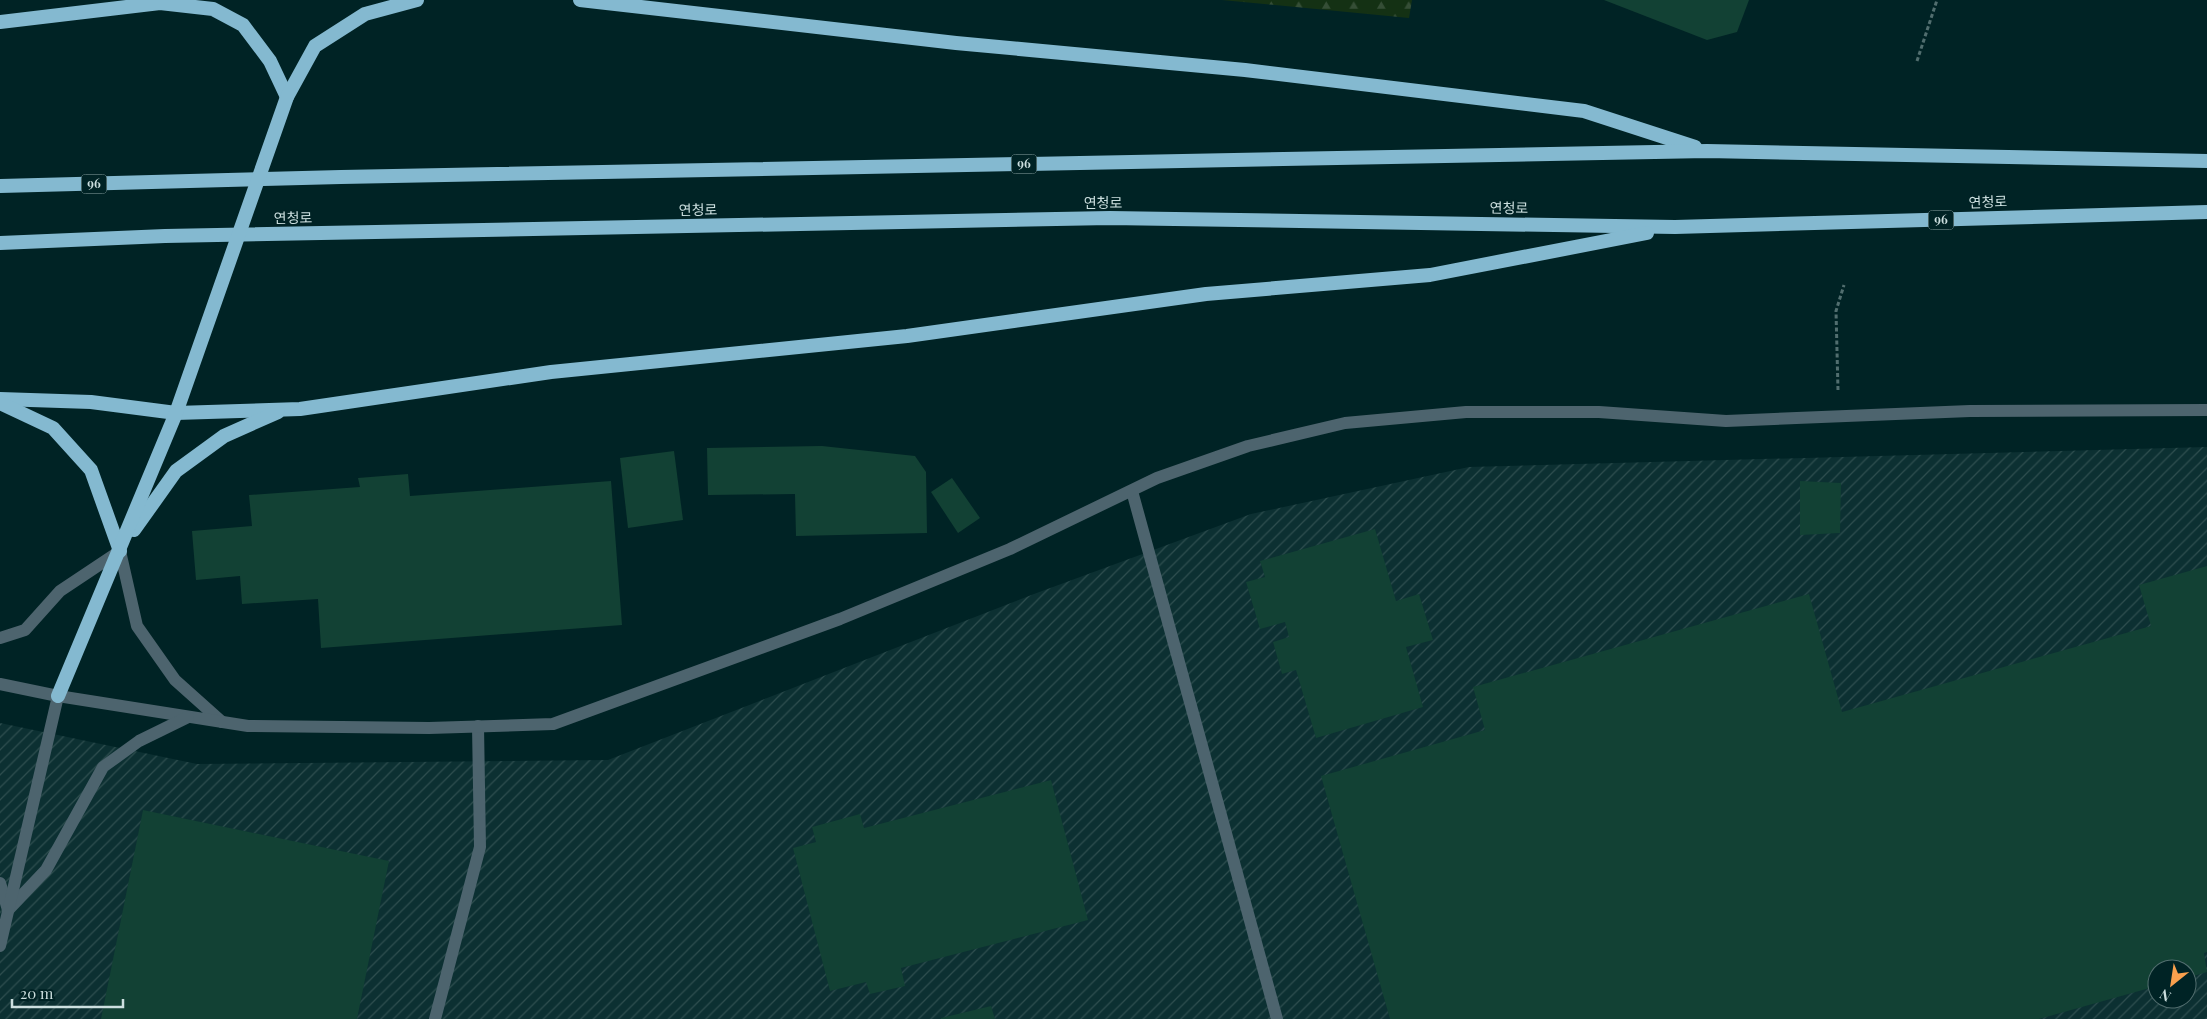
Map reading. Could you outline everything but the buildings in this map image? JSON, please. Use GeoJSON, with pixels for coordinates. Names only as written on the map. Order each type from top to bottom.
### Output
{"type":"FeatureCollection","features":[{"type":"Feature","properties":{"kind":"highway"},"geometry":{"type":"LineString","coordinates":[[58,696],[176,413],[287,97],[315,46],[364,14],[417,0]]}},
{"type":"Feature","properties":{"kind":"highway"},"geometry":{"type":"LineString","coordinates":[[580,0],[956,43],[1245,70],[1584,112],[1707,150]]}},
{"type":"Feature","properties":{"kind":"highway"},"geometry":{"type":"LineString","coordinates":[[0,22],[160,3],[213,9],[243,25],[270,61],[287,97]]}},
{"type":"Feature","properties":{"kind":"highway","name":"96"},"geometry":{"type":"LineString","coordinates":[[0,186],[341,177],[1707,150],[2207,162]]}},
{"type":"Feature","properties":{"kind":"highway","name":"연청로"},"geometry":{"type":"LineString","coordinates":[[0,242],[165,236],[1110,218],[1675,227],[2207,212]]}},
{"type":"Feature","properties":{"kind":"highway"},"geometry":{"type":"LineString","coordinates":[[0,401],[92,402],[176,413],[300,409],[550,372],[907,336],[1206,294],[1430,275],[1675,227]]}},
{"type":"Feature","properties":{"kind":"highway"},"geometry":{"type":"LineString","coordinates":[[0,401],[52,428],[92,470],[120,551]]}},
{"type":"Feature","properties":{"kind":"highway"},"geometry":{"type":"LineString","coordinates":[[120,551],[176,471],[224,436],[286,409]]}},
{"type":"Feature","properties":{"kind":"street"},"geometry":{"type":"LineString","coordinates":[[0,684],[58,696],[248,726],[429,728],[553,724],[840,619],[1001,553],[1157,478],[1248,446],[1345,423],[1466,412],[1600,412],[1726,421],[1970,411],[2207,410]]}},
{"type":"Feature","properties":{"kind":"street"},"geometry":{"type":"LineString","coordinates":[[1132,491],[1277,1019]]}},
{"type":"Feature","properties":{"kind":"street"},"geometry":{"type":"LineString","coordinates":[[0,638],[25,630],[60,591],[120,551],[137,626],[175,680],[222,722]]}},
{"type":"Feature","properties":{"kind":"street"},"geometry":{"type":"LineString","coordinates":[[0,946],[58,696]]}},
{"type":"Feature","properties":{"kind":"street"},"geometry":{"type":"LineString","coordinates":[[8,910],[46,870],[103,767],[139,741],[188,717]]}},
{"type":"Feature","properties":{"kind":"street"},"geometry":{"type":"LineString","coordinates":[[435,1019],[480,847],[478,726]]}},
{"type":"Feature","properties":{"kind":"street"},"geometry":{"type":"LineString","coordinates":[[0,883],[8,910]]}},
{"type":"Feature","properties":{"kind":"path"},"geometry":{"type":"LineString","coordinates":[[1917,61],[1937,0]]}},
{"type":"Feature","properties":{"kind":"path"},"geometry":{"type":"LineString","coordinates":[[1839,416],[1836,311],[1844,285]]}},
{"type":"Feature","properties":{"kind":"shaded area"},"geometry":{"type":"Polygon","coordinates":[[[2207,447],[2207,1019],[0,1019],[0,723],[197,764],[608,760],[1034,594],[1251,514],[1469,467],[2207,447]]]}},
{"type":"Feature","properties":{"kind":"green space"},"geometry":{"type":"Polygon","coordinates":[[[1222,0],[1412,0],[1409,18],[1222,0]]]}}]}
